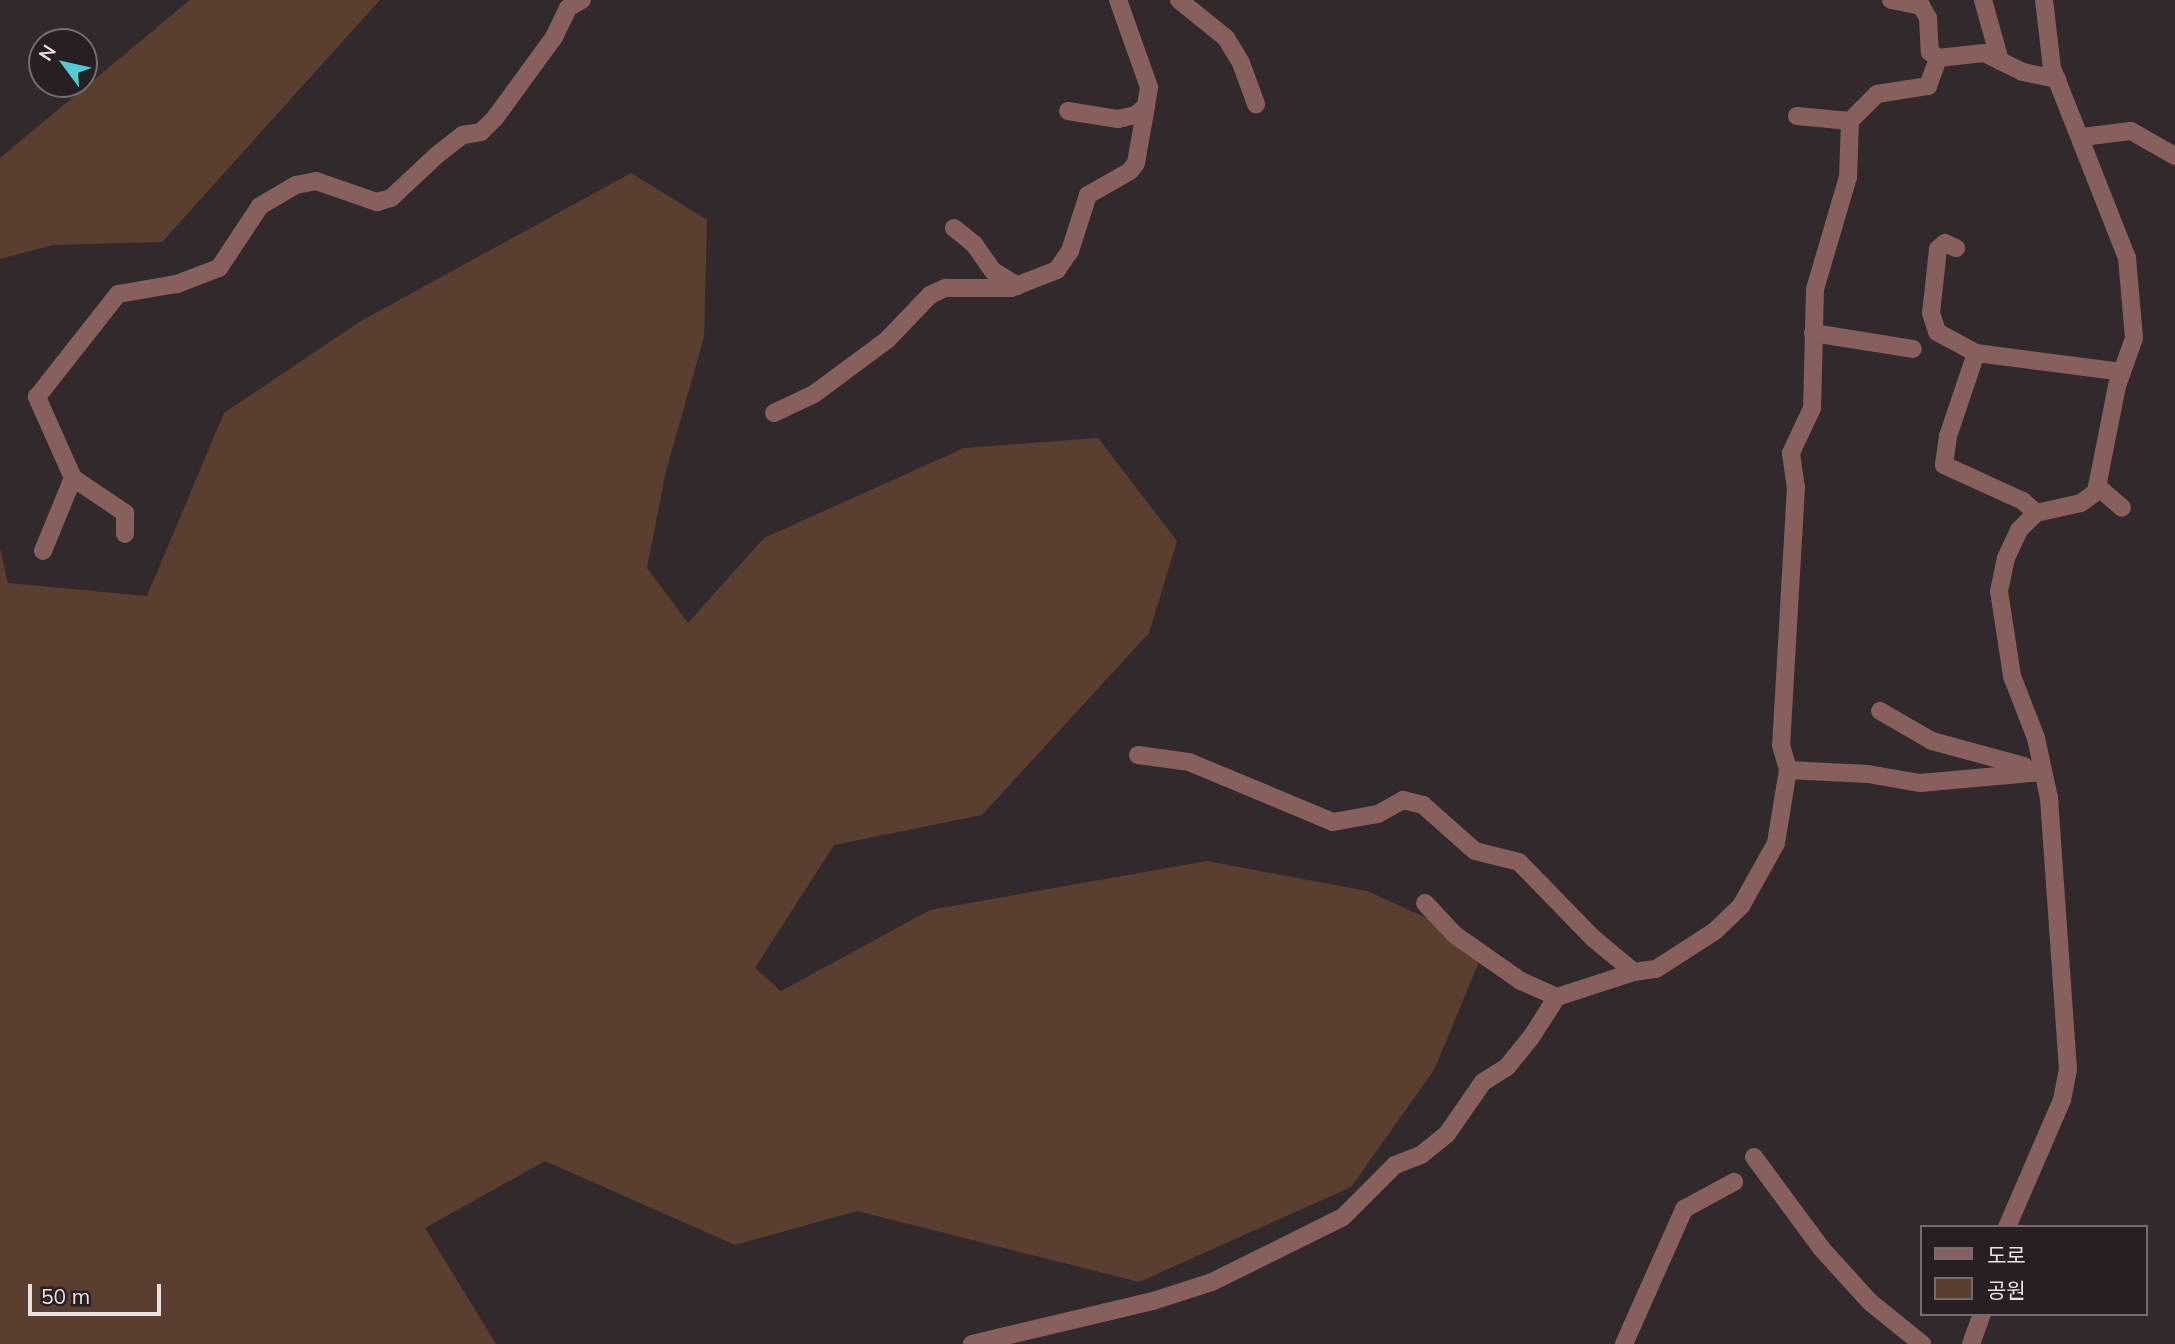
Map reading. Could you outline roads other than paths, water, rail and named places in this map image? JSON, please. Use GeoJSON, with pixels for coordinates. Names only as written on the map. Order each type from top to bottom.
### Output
{"type":"FeatureCollection","features":[{"type":"Feature","properties":{"kind":"street"},"geometry":{"type":"LineString","coordinates":[[125,534],[125,513],[73,478],[37,397],[118,294],[177,284],[219,268],[260,206],[296,185],[316,181],[377,201],[391,198],[463,135],[481,132],[495,118],[554,37],[568,8],[583,0]]}},
{"type":"Feature","properties":{"kind":"street"},"geometry":{"type":"LineString","coordinates":[[774,413],[814,394],[887,340],[930,295],[945,288],[1018,286],[1057,270],[1070,251],[1088,195],[1130,171],[1146,106],[1149,87],[1118,0]]}},
{"type":"Feature","properties":{"kind":"street"},"geometry":{"type":"LineString","coordinates":[[1179,0],[1226,38],[1241,64],[1256,104]]}},
{"type":"Feature","properties":{"kind":"street"},"geometry":{"type":"LineString","coordinates":[[1891,0],[1920,6],[1927,18],[1930,52],[1938,58],[1984,53],[2000,61],[2057,79]]}},
{"type":"Feature","properties":{"kind":"street"},"geometry":{"type":"LineString","coordinates":[[1983,0],[2000,61]]}},
{"type":"Feature","properties":{"kind":"street"},"geometry":{"type":"LineString","coordinates":[[2008,1225],[2024,1180],[2062,1100],[2068,1070],[2037,773],[2036,738],[2012,676],[1999,591],[2006,558],[2019,530],[2036,513],[2081,503],[2097,486],[2122,372],[2134,338],[2127,258],[2082,137],[2057,79],[2044,0]]}},
{"type":"Feature","properties":{"kind":"street"},"geometry":{"type":"LineString","coordinates":[[972,1344],[1153,1301],[1212,1282],[1343,1217],[1395,1165],[1420,1156],[1447,1134],[1483,1082],[1507,1067],[1530,1039],[1557,997],[1634,972],[1657,969],[1715,931],[1741,906],[1776,842],[1788,770],[1781,745],[1796,487],[1791,453],[1812,408],[1813,332],[1820,263],[1848,177],[1850,121],[1877,94],[1928,86],[1938,58]]}},
{"type":"Feature","properties":{"kind":"street"},"geometry":{"type":"LineString","coordinates":[[1068,111],[1118,119],[1136,114],[1146,106]]}},
{"type":"Feature","properties":{"kind":"street"},"geometry":{"type":"LineString","coordinates":[[1797,117],[1850,121]]}},
{"type":"Feature","properties":{"kind":"street"},"geometry":{"type":"LineString","coordinates":[[2082,137],[2131,131],[2175,156]]}},
{"type":"Feature","properties":{"kind":"street"},"geometry":{"type":"LineString","coordinates":[[954,228],[975,244],[993,271],[1018,286]]}},
{"type":"Feature","properties":{"kind":"street"},"geometry":{"type":"LineString","coordinates":[[1956,248],[1945,243],[1938,250],[1931,313],[1937,332],[1976,353],[2122,372]]}},
{"type":"Feature","properties":{"kind":"street"},"geometry":{"type":"LineString","coordinates":[[1813,332],[1913,349]]}},
{"type":"Feature","properties":{"kind":"street"},"geometry":{"type":"LineString","coordinates":[[1976,353],[1948,436],[1944,466],[2023,501],[2036,513]]}},
{"type":"Feature","properties":{"kind":"street"},"geometry":{"type":"LineString","coordinates":[[43,551],[73,478]]}},
{"type":"Feature","properties":{"kind":"street"},"geometry":{"type":"LineString","coordinates":[[2097,486],[2122,508]]}},
{"type":"Feature","properties":{"kind":"street"},"geometry":{"type":"LineString","coordinates":[[1880,711],[1932,741],[2024,766],[2037,773]]}},
{"type":"Feature","properties":{"kind":"street"},"geometry":{"type":"LineString","coordinates":[[1139,755],[1189,762],[1332,822],[1378,814],[1403,800],[1423,805],[1475,851],[1519,862],[1593,938],[1634,972]]}},
{"type":"Feature","properties":{"kind":"street"},"geometry":{"type":"LineString","coordinates":[[1788,770],[1868,774],[1920,783],[2037,773]]}},
{"type":"Feature","properties":{"kind":"street"},"geometry":{"type":"LineString","coordinates":[[1425,903],[1455,935],[1521,981],[1557,997]]}},
{"type":"Feature","properties":{"kind":"street"},"geometry":{"type":"LineString","coordinates":[[1754,1157],[1821,1248],[1870,1302],[1922,1344]]}},
{"type":"Feature","properties":{"kind":"street"},"geometry":{"type":"LineString","coordinates":[[1624,1344],[1684,1209],[1734,1182]]}},
{"type":"Feature","properties":{"kind":"street"},"geometry":{"type":"LineString","coordinates":[[1971,1344],[1981,1316]]}}]}
